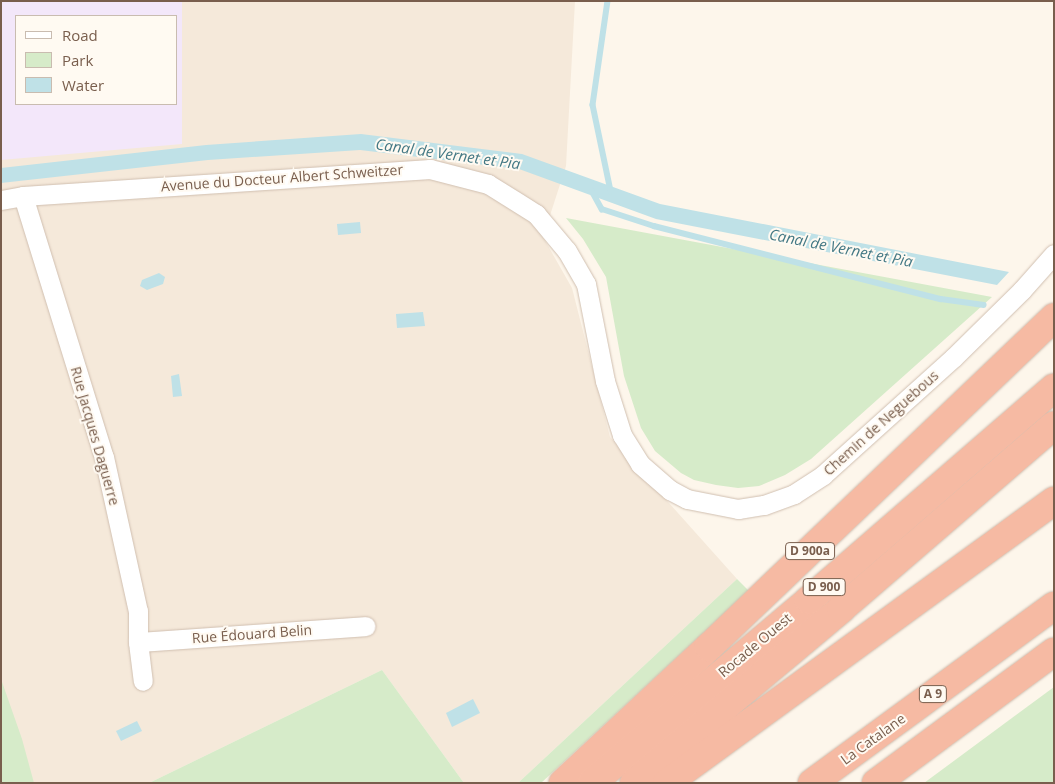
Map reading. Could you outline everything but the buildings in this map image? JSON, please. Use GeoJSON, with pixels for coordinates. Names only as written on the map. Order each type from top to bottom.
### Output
{"type":"FeatureCollection","features":[{"type":"Feature","properties":{"kind":"highway","name":"D 900a"},"geometry":{"type":"LineString","coordinates":[[563,783],[716,640],[1054,317]]}},
{"type":"Feature","properties":{"kind":"highway","name":"Rocade Ouest"},"geometry":{"type":"LineString","coordinates":[[592,783],[809,600],[1054,388]]}},
{"type":"Feature","properties":{"kind":"highway","name":"Rocade Ouest"},"geometry":{"type":"LineString","coordinates":[[634,783],[841,609],[1054,425]]}},
{"type":"Feature","properties":{"kind":"highway"},"geometry":{"type":"LineString","coordinates":[[667,783],[1054,501]]}},
{"type":"Feature","properties":{"kind":"highway","name":"La Catalane"},"geometry":{"type":"LineString","coordinates":[[812,783],[1054,606]]}},
{"type":"Feature","properties":{"kind":"highway"},"geometry":{"type":"LineString","coordinates":[[876,783],[1054,652]]}},
{"type":"Feature","properties":{"kind":"street","name":"Avenue du Docteur Albert Schweitzer"},"geometry":{"type":"LineString","coordinates":[[1,200],[23,196],[430,169],[488,184],[536,214],[567,251],[586,284],[605,381],[622,435],[640,464],[670,490]]}},
{"type":"Feature","properties":{"kind":"street","name":"Rue Jacques Daguerre"},"geometry":{"type":"LineString","coordinates":[[23,196],[104,457],[138,611],[138,642],[143,681]]}},
{"type":"Feature","properties":{"kind":"street","name":"Chemin de Neguebous"},"geometry":{"type":"LineString","coordinates":[[670,490],[687,499],[738,509],[764,505],[794,494],[823,475],[953,358],[1022,290],[1054,254]]}},
{"type":"Feature","properties":{"kind":"street","name":"Rue Édouard Belin"},"geometry":{"type":"LineString","coordinates":[[138,642],[365,626]]}},
{"type":"Feature","properties":{"kind":"shaded area"},"geometry":{"type":"Polygon","coordinates":[[[1,1],[575,1],[566,166],[543,237],[572,288],[610,437],[737,579],[518,783],[464,783],[382,670],[149,783],[1,783],[1,1]]]}},
{"type":"Feature","properties":{"kind":"shaded area"},"geometry":{"type":"Polygon","coordinates":[[[1,1],[182,1],[182,144],[1,160],[1,1]]]}},
{"type":"Feature","properties":{"kind":"green space"},"geometry":{"type":"Polygon","coordinates":[[[566,218],[992,297],[811,459],[785,475],[759,486],[738,488],[716,485],[694,480],[681,473],[655,451],[641,428],[624,376],[606,277],[583,239],[566,218]]]}},
{"type":"Feature","properties":{"kind":"green space"},"geometry":{"type":"Polygon","coordinates":[[[737,579],[749,591],[541,783],[518,783],[737,579]]]}},
{"type":"Feature","properties":{"kind":"green space"},"geometry":{"type":"Polygon","coordinates":[[[382,670],[464,783],[149,783],[382,670]]]}},
{"type":"Feature","properties":{"kind":"green space"},"geometry":{"type":"Polygon","coordinates":[[[1,679],[22,739],[34,783],[1,783],[1,679]]]}},
{"type":"Feature","properties":{"kind":"green space"},"geometry":{"type":"Polygon","coordinates":[[[1054,687],[1054,783],[924,783],[1054,687]]]}},
{"type":"Feature","properties":{"kind":"water","name":"Canal de Vernet et Pia"},"geometry":{"type":"Polygon","coordinates":[[[361,134],[522,154],[660,204],[1009,272],[997,285],[656,219],[519,169],[360,150],[208,160],[1,183],[1,168],[206,145],[361,134]]]}},
{"type":"Feature","properties":{"kind":"water"},"geometry":{"type":"Polygon","coordinates":[[[360,222],[361,233],[338,235],[337,224],[360,222]]]}},
{"type":"Feature","properties":{"kind":"water"},"geometry":{"type":"Polygon","coordinates":[[[159,273],[165,277],[163,284],[147,290],[140,286],[142,280],[159,273]]]}},
{"type":"Feature","properties":{"kind":"water"},"geometry":{"type":"Polygon","coordinates":[[[423,312],[425,326],[397,328],[396,314],[423,312]]]}},
{"type":"Feature","properties":{"kind":"water"},"geometry":{"type":"Polygon","coordinates":[[[179,374],[182,396],[173,397],[171,376],[179,374]]]}},
{"type":"Feature","properties":{"kind":"water"},"geometry":{"type":"Polygon","coordinates":[[[473,699],[480,713],[452,727],[446,713],[473,699]]]}},
{"type":"Feature","properties":{"kind":"water"},"geometry":{"type":"Polygon","coordinates":[[[137,721],[142,731],[121,741],[116,731],[137,721]]]}},
{"type":"Feature","properties":{"kind":"waterway"},"geometry":{"type":"LineString","coordinates":[[608,1],[593,105],[611,191]]}},
{"type":"Feature","properties":{"kind":"waterway"},"geometry":{"type":"LineString","coordinates":[[592,191],[602,209],[654,226],[941,299],[984,305]]}}]}
